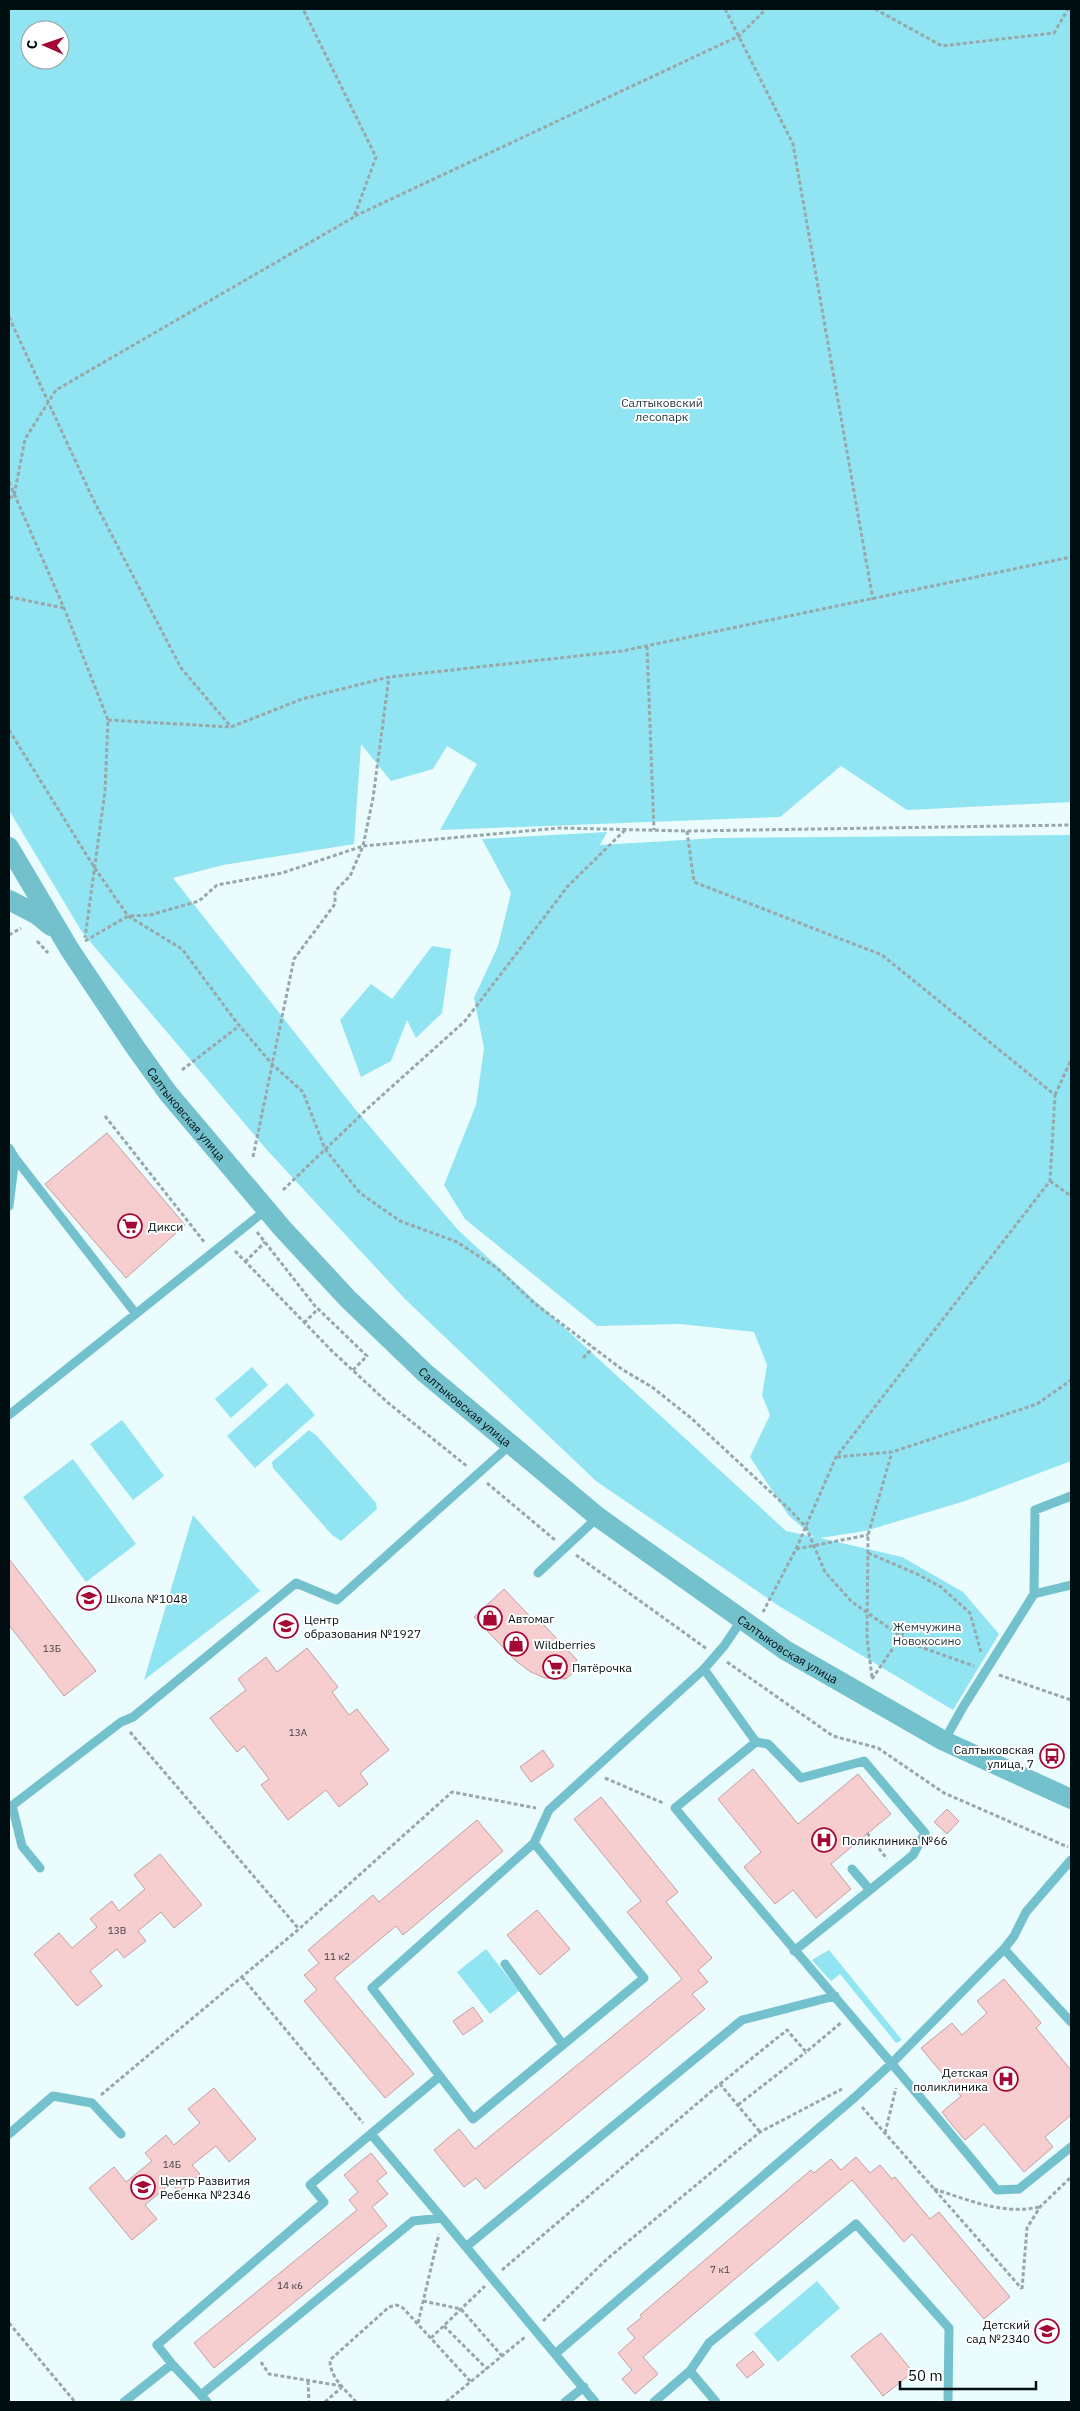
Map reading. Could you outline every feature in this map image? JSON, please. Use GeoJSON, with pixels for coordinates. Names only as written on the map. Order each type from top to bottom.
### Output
{"type":"FeatureCollection","features":[{"type":"Feature","properties":{"kind":"street","name":"Салтыковская улица"},"geometry":{"type":"LineString","coordinates":[[9,847],[67,945],[130,1040],[164,1087],[266,1210],[348,1299],[386,1336],[510,1445],[598,1518],[784,1650],[944,1741],[1071,1799]]}},
{"type":"Feature","properties":{"kind":"street"},"geometry":{"type":"LineString","coordinates":[[9,900],[48,923],[67,945]]}},
{"type":"Feature","properties":{"kind":"lane"},"geometry":{"type":"LineString","coordinates":[[9,1148],[136,1314]]}},
{"type":"Feature","properties":{"kind":"lane"},"geometry":{"type":"LineString","coordinates":[[9,1206],[15,1158]]}},
{"type":"Feature","properties":{"kind":"lane"},"geometry":{"type":"LineString","coordinates":[[9,1415],[266,1210]]}},
{"type":"Feature","properties":{"kind":"lane"},"geometry":{"type":"LineString","coordinates":[[40,1868],[22,1846],[10,1806],[121,1722],[133,1717],[296,1583],[337,1600],[510,1445]]}},
{"type":"Feature","properties":{"kind":"lane"},"geometry":{"type":"LineString","coordinates":[[944,1741],[1034,1594],[1035,1510],[1071,1496]]}},
{"type":"Feature","properties":{"kind":"lane"},"geometry":{"type":"LineString","coordinates":[[538,1574],[598,1518]]}},
{"type":"Feature","properties":{"kind":"lane"},"geometry":{"type":"LineString","coordinates":[[1034,1594],[1071,1585]]}},
{"type":"Feature","properties":{"kind":"lane"},"geometry":{"type":"LineString","coordinates":[[534,1843],[644,1978],[474,2119],[372,1988],[534,1843],[549,1810],[704,1668],[742,1621]]}},
{"type":"Feature","properties":{"kind":"lane"},"geometry":{"type":"LineString","coordinates":[[704,1668],[756,1742],[768,1744],[801,1778],[864,1761],[925,1834],[913,1855],[794,1951]]}},
{"type":"Feature","properties":{"kind":"lane"},"geometry":{"type":"LineString","coordinates":[[756,1742],[675,1808],[794,1951],[899,2071],[997,2190],[1019,2189],[1071,2147]]}},
{"type":"Feature","properties":{"kind":"lane"},"geometry":{"type":"LineString","coordinates":[[555,2354],[892,2064],[1004,1949],[1014,1936],[1026,1912],[1071,1860]]}},
{"type":"Feature","properties":{"kind":"lane"},"geometry":{"type":"LineString","coordinates":[[852,1869],[870,1890]]}},
{"type":"Feature","properties":{"kind":"lane"},"geometry":{"type":"LineString","coordinates":[[1004,1949],[1071,2022]]}},
{"type":"Feature","properties":{"kind":"lane"},"geometry":{"type":"LineString","coordinates":[[505,1964],[563,2045]]}},
{"type":"Feature","properties":{"kind":"lane"},"geometry":{"type":"LineString","coordinates":[[467,2246],[742,2020],[835,1996]]}},
{"type":"Feature","properties":{"kind":"lane"},"geometry":{"type":"LineString","coordinates":[[440,2076],[310,2185],[324,2202],[157,2345],[204,2398],[253,2353],[413,2221],[442,2218]]}},
{"type":"Feature","properties":{"kind":"lane"},"geometry":{"type":"LineString","coordinates":[[9,2134],[53,2096],[92,2103],[120,2134]]}},
{"type":"Feature","properties":{"kind":"lane"},"geometry":{"type":"LineString","coordinates":[[371,2134],[467,2246],[595,2402]]}},
{"type":"Feature","properties":{"kind":"lane"},"geometry":{"type":"LineString","coordinates":[[654,2402],[690,2371],[709,2343],[856,2224],[949,2328],[948,2402]]}},
{"type":"Feature","properties":{"kind":"lane"},"geometry":{"type":"LineString","coordinates":[[124,2402],[172,2364]]}},
{"type":"Feature","properties":{"kind":"lane"},"geometry":{"type":"LineString","coordinates":[[690,2371],[716,2402]]}},
{"type":"Feature","properties":{"kind":"lane"},"geometry":{"type":"LineString","coordinates":[[565,2402],[584,2387]]}},
{"type":"Feature","properties":{"kind":"path"},"geometry":{"type":"LineString","coordinates":[[303,9],[376,157],[354,217]]}},
{"type":"Feature","properties":{"kind":"path"},"geometry":{"type":"LineString","coordinates":[[725,9],[793,144],[873,600]]}},
{"type":"Feature","properties":{"kind":"path"},"geometry":{"type":"LineString","coordinates":[[14,496],[25,439],[56,390],[354,217],[739,36],[766,9]]}},
{"type":"Feature","properties":{"kind":"path"},"geometry":{"type":"LineString","coordinates":[[875,9],[942,46],[1054,33],[1068,9]]}},
{"type":"Feature","properties":{"kind":"path"},"geometry":{"type":"LineString","coordinates":[[9,317],[94,499],[181,668],[231,727]]}},
{"type":"Feature","properties":{"kind":"path"},"geometry":{"type":"LineString","coordinates":[[9,482],[64,608],[108,720],[105,791],[84,941],[128,916],[150,915],[198,901],[217,885],[282,873],[363,846],[559,828],[687,830],[1071,825]]}},
{"type":"Feature","properties":{"kind":"path"},"geometry":{"type":"LineString","coordinates":[[9,498],[14,496]]}},
{"type":"Feature","properties":{"kind":"path"},"geometry":{"type":"LineString","coordinates":[[108,720],[231,727],[302,700],[389,677],[622,651],[873,600],[1071,557]]}},
{"type":"Feature","properties":{"kind":"path"},"geometry":{"type":"LineString","coordinates":[[9,597],[64,608]]}},
{"type":"Feature","properties":{"kind":"path"},"geometry":{"type":"LineString","coordinates":[[647,646],[654,830]]}},
{"type":"Feature","properties":{"kind":"path"},"geometry":{"type":"LineString","coordinates":[[253,1157],[294,959],[336,904],[335,891],[350,876],[363,846],[374,798],[389,677]]}},
{"type":"Feature","properties":{"kind":"path"},"geometry":{"type":"LineString","coordinates":[[9,730],[94,867],[128,916],[182,949],[239,1026],[272,1064],[303,1092],[325,1149],[360,1193],[400,1221],[457,1242],[496,1268],[534,1303],[623,1370],[652,1387],[691,1418],[806,1528],[825,1572],[852,1602],[912,1644],[1071,1700]]}},
{"type":"Feature","properties":{"kind":"path"},"geometry":{"type":"LineString","coordinates":[[283,1190],[368,1109],[465,1021],[568,886],[626,829]]}},
{"type":"Feature","properties":{"kind":"path"},"geometry":{"type":"LineString","coordinates":[[687,830],[694,882],[882,955],[1054,1095]]}},
{"type":"Feature","properties":{"kind":"path"},"geometry":{"type":"LineString","coordinates":[[182,1070],[239,1026]]}},
{"type":"Feature","properties":{"kind":"path"},"geometry":{"type":"LineString","coordinates":[[762,1612],[796,1549],[836,1457],[1050,1181],[1054,1095],[1071,1060]]}},
{"type":"Feature","properties":{"kind":"path"},"geometry":{"type":"LineString","coordinates":[[105,1116],[212,1252]]}},
{"type":"Feature","properties":{"kind":"path"},"geometry":{"type":"LineString","coordinates":[[1050,1181],[1071,1196]]}},
{"type":"Feature","properties":{"kind":"path"},"geometry":{"type":"LineString","coordinates":[[226,1241],[304,1323],[387,1402],[566,1548],[833,1736],[878,1748],[944,1793],[1071,1848]]}},
{"type":"Feature","properties":{"kind":"path"},"geometry":{"type":"LineString","coordinates":[[245,1262],[265,1242],[318,1309],[367,1356],[353,1370]]}},
{"type":"Feature","properties":{"kind":"path"},"geometry":{"type":"LineString","coordinates":[[304,1323],[318,1309]]}},
{"type":"Feature","properties":{"kind":"path"},"geometry":{"type":"LineString","coordinates":[[583,1358],[593,1348]]}},
{"type":"Feature","properties":{"kind":"path"},"geometry":{"type":"LineString","coordinates":[[836,1457],[892,1452],[1037,1404],[1071,1380]]}},
{"type":"Feature","properties":{"kind":"path"},"geometry":{"type":"LineString","coordinates":[[892,1452],[868,1535],[867,1638],[872,1679],[908,1626]]}},
{"type":"Feature","properties":{"kind":"path"},"geometry":{"type":"LineString","coordinates":[[796,1549],[868,1535]]}},
{"type":"Feature","properties":{"kind":"path"},"geometry":{"type":"LineString","coordinates":[[868,1553],[917,1574],[941,1587],[970,1613],[986,1670]]}},
{"type":"Feature","properties":{"kind":"path"},"geometry":{"type":"LineString","coordinates":[[121,1722],[299,1929]]}},
{"type":"Feature","properties":{"kind":"path"},"geometry":{"type":"LineString","coordinates":[[590,1771],[675,1808]]}},
{"type":"Feature","properties":{"kind":"path"},"geometry":{"type":"LineString","coordinates":[[92,2103],[299,1929],[452,1792],[549,1810]]}},
{"type":"Feature","properties":{"kind":"path"},"geometry":{"type":"LineString","coordinates":[[867,1834],[895,1869]]}},
{"type":"Feature","properties":{"kind":"path"},"geometry":{"type":"LineString","coordinates":[[242,1977],[371,2134]]}},
{"type":"Feature","properties":{"kind":"path"},"geometry":{"type":"LineString","coordinates":[[738,2105],[851,2015]]}},
{"type":"Feature","properties":{"kind":"path"},"geometry":{"type":"LineString","coordinates":[[431,2338],[493,2278],[720,2084],[787,2030],[806,2052]]}},
{"type":"Feature","properties":{"kind":"path"},"geometry":{"type":"LineString","coordinates":[[885,2134],[899,2071]]}},
{"type":"Feature","properties":{"kind":"path"},"geometry":{"type":"LineString","coordinates":[[720,2084],[760,2132]]}},
{"type":"Feature","properties":{"kind":"path"},"geometry":{"type":"LineString","coordinates":[[446,2402],[534,2330],[607,2259],[760,2132],[848,2086]]}},
{"type":"Feature","properties":{"kind":"path"},"geometry":{"type":"LineString","coordinates":[[854,2098],[1022,2289],[1027,2228],[1040,2207],[1071,2177]]}},
{"type":"Feature","properties":{"kind":"path"},"geometry":{"type":"LineString","coordinates":[[934,2189],[995,2209],[1021,2211],[1040,2207]]}},
{"type":"Feature","properties":{"kind":"path"},"geometry":{"type":"LineString","coordinates":[[418,2324],[442,2218]]}},
{"type":"Feature","properties":{"kind":"path"},"geometry":{"type":"LineString","coordinates":[[423,2301],[461,2310],[502,2356]]}},
{"type":"Feature","properties":{"kind":"path"},"geometry":{"type":"LineString","coordinates":[[356,2402],[334,2377],[330,2368],[330,2360],[389,2307],[397,2304],[471,2382]]}},
{"type":"Feature","properties":{"kind":"path"},"geometry":{"type":"LineString","coordinates":[[9,2323],[75,2402]]}},
{"type":"Feature","properties":{"kind":"path"},"geometry":{"type":"LineString","coordinates":[[444,2326],[487,2369]]}},
{"type":"Feature","properties":{"kind":"path"},"geometry":{"type":"LineString","coordinates":[[253,2353],[269,2374],[342,2386]]}},
{"type":"Feature","properties":{"kind":"path"},"geometry":{"type":"LineString","coordinates":[[308,2381],[309,2402]]}},
{"type":"Feature","properties":{"kind":"path"},"geometry":{"type":"LineString","coordinates":[[325,2402],[342,2386]]}},
{"type":"Feature","properties":{"kind":"green space","name":"Салтыковский лесопарк"},"geometry":{"type":"Polygon","coordinates":[[[9,9],[1071,9],[1071,802],[907,810],[841,766],[780,817],[440,830],[477,764],[447,746],[433,769],[391,781],[361,744],[354,844],[223,865],[173,878],[355,1109],[458,1230],[786,1531],[814,1537],[789,1516],[750,1457],[770,1415],[762,1395],[767,1365],[754,1332],[680,1324],[597,1326],[465,1219],[444,1185],[476,1105],[484,1048],[474,998],[498,946],[511,893],[482,839],[607,832],[600,845],[717,838],[1071,835],[1071,1461],[965,1501],[865,1531],[820,1538],[902,1557],[963,1592],[999,1634],[953,1710],[779,1606],[596,1481],[405,1299],[267,1150],[82,932],[9,810],[9,9]]]}},
{"type":"Feature","properties":{"kind":"green space"},"geometry":{"type":"Polygon","coordinates":[[[432,946],[451,949],[442,1013],[416,1038],[407,1020],[391,1061],[361,1077],[340,1020],[371,984],[392,999],[432,946]]]}},
{"type":"Feature","properties":{"kind":"green space"},"geometry":{"type":"Polygon","coordinates":[[[252,1367],[268,1385],[231,1418],[215,1399],[252,1367]]]}},
{"type":"Feature","properties":{"kind":"green space"},"geometry":{"type":"Polygon","coordinates":[[[287,1383],[315,1415],[255,1468],[227,1436],[287,1383]]]}},
{"type":"Feature","properties":{"kind":"green space"},"geometry":{"type":"Polygon","coordinates":[[[122,1420],[164,1476],[133,1500],[90,1444],[122,1420]]]}},
{"type":"Feature","properties":{"kind":"green space"},"geometry":{"type":"Polygon","coordinates":[[[309,1430],[317,1436],[376,1503],[377,1509],[341,1541],[332,1535],[273,1468],[272,1462],[309,1430]]]}},
{"type":"Feature","properties":{"kind":"green space"},"geometry":{"type":"Polygon","coordinates":[[[73,1459],[136,1544],[86,1582],[23,1497],[73,1459]]]}},
{"type":"Feature","properties":{"kind":"green space"},"geometry":{"type":"Polygon","coordinates":[[[193,1515],[260,1591],[144,1680],[193,1515]]]}},
{"type":"Feature","properties":{"kind":"green space"},"geometry":{"type":"Polygon","coordinates":[[[486,1949],[519,1991],[490,2014],[457,1972],[486,1949]]]}},
{"type":"Feature","properties":{"kind":"green space"},"geometry":{"type":"Polygon","coordinates":[[[829,1950],[902,2040],[896,2043],[840,1974],[831,1981],[812,1960],[829,1950]]]}},
{"type":"Feature","properties":{"kind":"green space"},"geometry":{"type":"Polygon","coordinates":[[[817,2281],[840,2308],[778,2362],[754,2334],[817,2281]]]}},
{"type":"Feature","properties":{"kind":"building"},"geometry":{"type":"Polygon","coordinates":[[[107,1133],[185,1225],[126,1278],[45,1184],[107,1133]]]}},
{"type":"Feature","properties":{"kind":"building"},"geometry":{"type":"Polygon","coordinates":[[[9,1559],[96,1671],[64,1696],[9,1625],[9,1559]]]}},
{"type":"Feature","properties":{"kind":"building"},"geometry":{"type":"Polygon","coordinates":[[[504,1589],[538,1625],[541,1622],[577,1660],[571,1667],[575,1671],[566,1679],[545,1678],[531,1672],[516,1661],[474,1617],[504,1589]]]}},
{"type":"Feature","properties":{"kind":"building"},"geometry":{"type":"Polygon","coordinates":[[[307,1648],[338,1687],[332,1692],[349,1715],[357,1709],[389,1750],[360,1773],[368,1784],[339,1807],[326,1790],[288,1820],[261,1785],[269,1779],[244,1746],[237,1752],[210,1718],[246,1690],[238,1679],[266,1657],[277,1672],[307,1648]]]}},
{"type":"Feature","properties":{"kind":"building"},"geometry":{"type":"Polygon","coordinates":[[[543,1750],[554,1766],[531,1782],[520,1767],[543,1750]]]}},
{"type":"Feature","properties":{"kind":"building"},"geometry":{"type":"Polygon","coordinates":[[[753,1769],[798,1824],[858,1774],[891,1814],[831,1864],[851,1889],[816,1918],[793,1890],[775,1904],[744,1867],[761,1852],[718,1799],[753,1769]]]}},
{"type":"Feature","properties":{"kind":"building"},"geometry":{"type":"Polygon","coordinates":[[[601,1797],[678,1892],[666,1902],[712,1958],[698,1970],[708,1982],[692,1994],[705,2009],[485,2189],[476,2178],[464,2187],[434,2150],[459,2129],[475,2149],[682,1979],[627,1912],[641,1901],[574,1819],[601,1797]]]}},
{"type":"Feature","properties":{"kind":"building"},"geometry":{"type":"Polygon","coordinates":[[[947,1809],[959,1821],[947,1834],[934,1822],[947,1809]]]}},
{"type":"Feature","properties":{"kind":"building"},"geometry":{"type":"Polygon","coordinates":[[[477,1820],[503,1851],[403,1935],[396,1926],[334,1978],[414,2074],[385,2098],[304,2001],[317,1990],[304,1975],[319,1963],[308,1950],[373,1895],[379,1902],[477,1820]]]}},
{"type":"Feature","properties":{"kind":"building"},"geometry":{"type":"Polygon","coordinates":[[[160,1854],[202,1905],[174,1928],[161,1912],[138,1931],[146,1941],[124,1958],[117,1949],[90,1971],[102,1986],[77,2006],[34,1954],[59,1933],[72,1948],[97,1927],[90,1919],[112,1901],[119,1911],[145,1889],[134,1875],[160,1854]]]}},
{"type":"Feature","properties":{"kind":"building"},"geometry":{"type":"Polygon","coordinates":[[[537,1910],[570,1949],[540,1975],[507,1935],[537,1910]]]}},
{"type":"Feature","properties":{"kind":"building"},"geometry":{"type":"Polygon","coordinates":[[[1004,1979],[1041,2023],[1036,2028],[1071,2070],[1071,2115],[1045,2137],[1053,2147],[1024,2172],[984,2124],[965,2140],[953,2126],[942,2112],[961,2096],[921,2048],[952,2023],[962,2035],[987,2013],[977,2001],[1004,1979]]]}},
{"type":"Feature","properties":{"kind":"building"},"geometry":{"type":"Polygon","coordinates":[[[473,2007],[483,2021],[463,2035],[453,2021],[473,2007]]]}},
{"type":"Feature","properties":{"kind":"building"},"geometry":{"type":"Polygon","coordinates":[[[214,2088],[256,2139],[229,2162],[216,2146],[192,2165],[200,2174],[179,2192],[171,2183],[145,2205],[157,2219],[132,2240],[89,2188],[114,2167],[126,2182],[152,2161],[145,2153],[166,2135],[174,2145],[200,2123],[188,2109],[214,2088]]]}},
{"type":"Feature","properties":{"kind":"building"},"geometry":{"type":"Polygon","coordinates":[[[371,2153],[387,2173],[377,2181],[388,2194],[372,2207],[387,2226],[214,2368],[194,2343],[357,2210],[349,2200],[358,2192],[344,2175],[371,2153]]]}},
{"type":"Feature","properties":{"kind":"building"},"geometry":{"type":"Polygon","coordinates":[[[856,2157],[870,2173],[880,2165],[892,2179],[895,2177],[930,2219],[939,2212],[1010,2297],[984,2319],[912,2234],[904,2242],[852,2180],[643,2357],[658,2374],[635,2394],[622,2379],[632,2370],[618,2353],[635,2338],[627,2329],[642,2317],[640,2315],[811,2170],[814,2173],[831,2159],[841,2170],[856,2157]]]}},
{"type":"Feature","properties":{"kind":"building"},"geometry":{"type":"Polygon","coordinates":[[[881,2333],[913,2372],[883,2396],[851,2356],[881,2333]]]}},
{"type":"Feature","properties":{"kind":"building"},"geometry":{"type":"Polygon","coordinates":[[[753,2351],[764,2365],[747,2378],[736,2365],[753,2351]]]}},
{"type":"Feature","properties":{"kind":"place","name":"Дикси"},"geometry":{"type":"Point","coordinates":[130,1226]}},
{"type":"Feature","properties":{"kind":"place","name":"Школа №1048"},"geometry":{"type":"Point","coordinates":[89,1598]}},
{"type":"Feature","properties":{"kind":"place","name":"Автомаг"},"geometry":{"type":"Point","coordinates":[490,1618]}},
{"type":"Feature","properties":{"kind":"place","name":"Центр образования №1927"},"geometry":{"type":"Point","coordinates":[286,1626]}},
{"type":"Feature","properties":{"kind":"place","name":"Wildberries"},"geometry":{"type":"Point","coordinates":[516,1644]}},
{"type":"Feature","properties":{"kind":"place","name":"Пятёрочка"},"geometry":{"type":"Point","coordinates":[555,1667]}},
{"type":"Feature","properties":{"kind":"place","name":"Салтыковская улица, 7"},"geometry":{"type":"Point","coordinates":[1052,1756]}},
{"type":"Feature","properties":{"kind":"place","name":"Поликлиника №66"},"geometry":{"type":"Point","coordinates":[824,1840]}},
{"type":"Feature","properties":{"kind":"place","name":"Детская поликлиника"},"geometry":{"type":"Point","coordinates":[1006,2079]}},
{"type":"Feature","properties":{"kind":"place","name":"Центр Развития Ребенка №2346"},"geometry":{"type":"Point","coordinates":[143,2187]}},
{"type":"Feature","properties":{"kind":"place","name":"Детский сад №2340"},"geometry":{"type":"Point","coordinates":[1047,2331]}},
{"type":"Feature","properties":{"kind":"park label","name":"Жемчужина Новокосино"},"geometry":{"type":"Point","coordinates":[927,1633]}}]}
